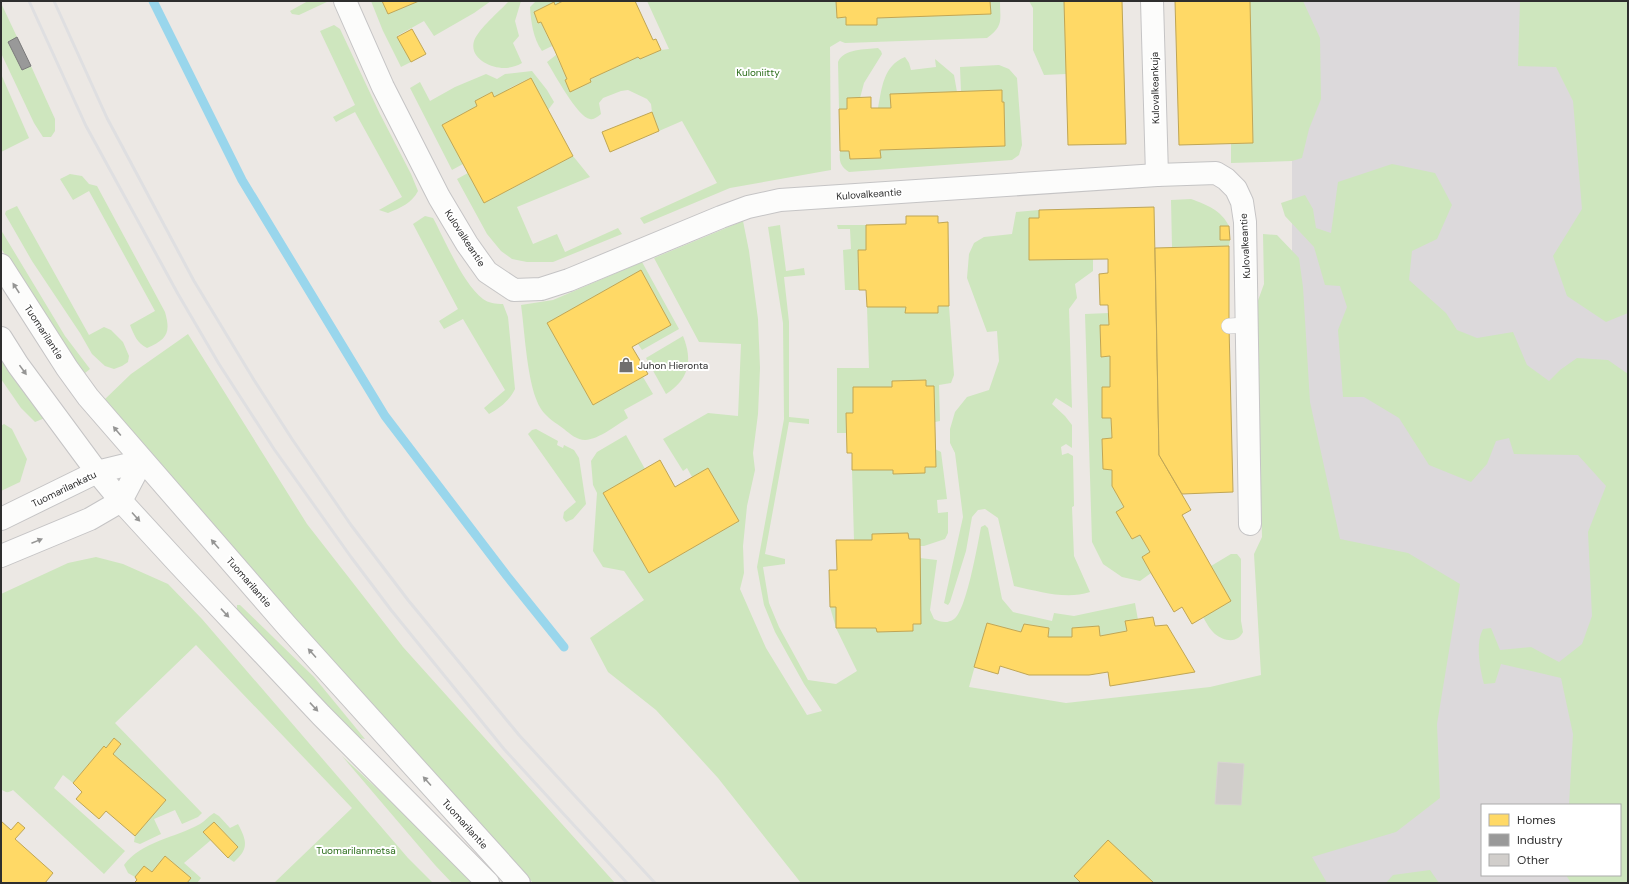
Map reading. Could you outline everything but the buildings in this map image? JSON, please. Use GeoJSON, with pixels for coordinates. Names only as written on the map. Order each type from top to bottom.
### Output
{"type":"FeatureCollection","features":[{"type":"Feature","properties":{"kind":"street","name":"Kulovalkeantie"},"geometry":{"type":"LineString","coordinates":[[345,1],[383,87],[447,211],[467,244],[487,272],[514,290],[541,289],[569,280],[721,217],[748,207],[780,200],[1157,175],[1216,173],[1226,179],[1236,189],[1242,202],[1246,222],[1238,326],[1250,524]]}},
{"type":"Feature","properties":{"kind":"street","name":"Kulovalkeankuja"},"geometry":{"type":"LineString","coordinates":[[1152,1],[1157,175]]}},
{"type":"Feature","properties":{"kind":"street","name":"Tuomarilantie"},"geometry":{"type":"LineString","coordinates":[[1,265],[67,368],[88,397],[142,461],[287,626],[519,883]]}},
{"type":"Feature","properties":{"kind":"street"},"geometry":{"type":"LineString","coordinates":[[1,338],[18,364],[97,472],[121,501],[321,715],[488,883]]}},
{"type":"Feature","properties":{"kind":"street","name":"Tuomarilankatu"},"geometry":{"type":"LineString","coordinates":[[1,519],[97,472],[142,461]]}},
{"type":"Feature","properties":{"kind":"street"},"geometry":{"type":"LineString","coordinates":[[1,556],[90,519],[121,501],[142,461]]}},
{"type":"Feature","properties":{"kind":"shaded area"},"geometry":{"type":"Polygon","coordinates":[[[1294,1],[1628,1],[1628,790],[1621,804],[1481,804],[1481,876],[1618,876],[1617,883],[1292,883],[1292,161],[1294,1]]]}},
{"type":"Feature","properties":{"kind":"green space"},"geometry":{"type":"Polygon","coordinates":[[[308,1],[329,1],[299,15],[292,14],[290,11],[308,1]]]}},
{"type":"Feature","properties":{"kind":"green space"},"geometry":{"type":"Polygon","coordinates":[[[371,1],[382,1],[388,14],[419,1],[491,1],[474,13],[434,36],[424,21],[397,36],[411,62],[401,67],[383,31],[371,1]]]}},
{"type":"Feature","properties":{"kind":"green space"},"geometry":{"type":"Polygon","coordinates":[[[509,1],[521,1],[515,21],[519,36],[513,43],[522,63],[511,67],[498,68],[482,61],[478,57],[473,47],[477,36],[509,1]]]}},
{"type":"Feature","properties":{"kind":"green space"},"geometry":{"type":"Polygon","coordinates":[[[536,1],[563,1],[555,5],[554,2],[534,12],[538,23],[541,22],[552,46],[542,51],[533,30],[531,18],[530,7],[536,1]]]}},
{"type":"Feature","properties":{"kind":"green space","name":"Kuloniitty"},"geometry":{"type":"Polygon","coordinates":[[[647,1],[836,1],[837,18],[846,17],[846,25],[877,25],[877,18],[990,14],[990,1],[1000,1],[1000,22],[996,30],[987,38],[845,43],[840,41],[830,47],[831,170],[730,188],[644,224],[640,218],[717,183],[682,121],[659,131],[652,112],[651,104],[647,99],[628,90],[603,98],[599,103],[601,114],[594,119],[585,117],[573,103],[547,62],[556,55],[567,79],[565,80],[570,91],[591,82],[590,79],[638,57],[640,59],[661,50],[669,49],[647,1]]]}},
{"type":"Feature","properties":{"kind":"green space"},"geometry":{"type":"Polygon","coordinates":[[[1029,1],[1064,1],[1066,74],[1044,75],[1033,50],[1033,8],[1029,1]]]}},
{"type":"Feature","properties":{"kind":"green space"},"geometry":{"type":"Polygon","coordinates":[[[1250,1],[1303,1],[1320,38],[1321,99],[1309,129],[1302,158],[1292,161],[1231,163],[1231,144],[1253,143],[1250,1]]]}},
{"type":"Feature","properties":{"kind":"green space"},"geometry":{"type":"Polygon","coordinates":[[[1520,1],[1628,1],[1628,313],[1606,322],[1567,296],[1553,256],[1582,209],[1573,101],[1556,67],[1518,66],[1520,1]]]}},
{"type":"Feature","properties":{"kind":"green space"},"geometry":{"type":"Polygon","coordinates":[[[1,3],[17,37],[8,42],[22,70],[31,66],[55,119],[55,131],[51,137],[43,137],[34,123],[1,53],[1,3]]]}},
{"type":"Feature","properties":{"kind":"green space"},"geometry":{"type":"Polygon","coordinates":[[[334,25],[340,29],[418,191],[409,202],[388,213],[379,210],[402,197],[355,112],[336,122],[333,117],[355,105],[320,31],[334,25]]]}},
{"type":"Feature","properties":{"kind":"green space"},"geometry":{"type":"Polygon","coordinates":[[[878,48],[882,54],[864,83],[860,98],[847,98],[847,109],[839,109],[838,62],[841,57],[855,50],[878,48]]]}},
{"type":"Feature","properties":{"kind":"green space"},"geometry":{"type":"Polygon","coordinates":[[[905,57],[911,70],[936,67],[935,59],[954,75],[957,92],[891,94],[891,108],[878,108],[882,85],[888,72],[892,66],[905,57]]]}},
{"type":"Feature","properties":{"kind":"green space"},"geometry":{"type":"Polygon","coordinates":[[[999,65],[1009,69],[1017,78],[1022,145],[1019,155],[1012,160],[849,172],[842,165],[840,160],[840,151],[849,151],[850,159],[880,158],[880,150],[1005,146],[1004,102],[961,92],[960,67],[999,65]]]}},
{"type":"Feature","properties":{"kind":"green space"},"geometry":{"type":"Polygon","coordinates":[[[532,71],[547,90],[554,102],[548,110],[530,78],[510,88],[496,100],[491,92],[475,101],[477,106],[442,125],[463,164],[452,170],[410,88],[420,82],[430,101],[455,87],[486,74],[497,79],[505,74],[532,71]]]}},
{"type":"Feature","properties":{"kind":"green space"},"geometry":{"type":"Polygon","coordinates":[[[1,74],[29,138],[1,152],[1,74]]]}},
{"type":"Feature","properties":{"kind":"green space"},"geometry":{"type":"Polygon","coordinates":[[[573,156],[590,177],[517,207],[533,244],[557,234],[565,252],[618,228],[622,234],[553,262],[527,262],[512,259],[501,251],[487,234],[457,179],[468,173],[484,203],[573,156]]]}},
{"type":"Feature","properties":{"kind":"green space"},"geometry":{"type":"Polygon","coordinates":[[[1392,164],[1435,173],[1452,205],[1437,239],[1412,251],[1409,280],[1446,313],[1457,330],[1477,338],[1513,332],[1527,365],[1549,381],[1560,370],[1577,358],[1608,360],[1628,374],[1628,883],[1571,883],[1567,876],[1621,876],[1621,804],[1569,804],[1573,734],[1561,678],[1501,664],[1495,683],[1484,684],[1479,656],[1479,641],[1483,629],[1491,628],[1500,650],[1531,647],[1559,662],[1582,644],[1592,616],[1588,532],[1606,486],[1578,455],[1514,454],[1509,438],[1496,441],[1487,464],[1471,482],[1429,465],[1399,418],[1364,397],[1343,397],[1338,330],[1347,307],[1340,286],[1325,285],[1314,247],[1285,216],[1281,203],[1305,195],[1313,209],[1316,228],[1331,233],[1338,182],[1392,164]]]}},
{"type":"Feature","properties":{"kind":"green space"},"geometry":{"type":"Polygon","coordinates":[[[70,174],[82,176],[89,184],[97,186],[165,312],[168,325],[166,334],[154,345],[147,348],[138,341],[130,325],[155,311],[89,191],[73,200],[60,179],[70,174]]]}},
{"type":"Feature","properties":{"kind":"green space"},"geometry":{"type":"Polygon","coordinates":[[[1191,199],[1218,212],[1226,220],[1229,226],[1220,226],[1220,240],[1230,240],[1229,246],[1172,247],[1171,200],[1191,199]]]}},
{"type":"Feature","properties":{"kind":"green space"},"geometry":{"type":"Polygon","coordinates":[[[17,206],[89,335],[104,327],[111,330],[123,342],[129,356],[128,362],[114,369],[105,366],[92,354],[80,333],[32,261],[5,214],[6,211],[17,206]]]}},
{"type":"Feature","properties":{"kind":"green space"},"geometry":{"type":"Polygon","coordinates":[[[1039,210],[1039,218],[1029,219],[1029,260],[1093,259],[1093,271],[1075,284],[1077,298],[1069,309],[1072,408],[1056,398],[1052,404],[1072,425],[1072,448],[1066,444],[1061,447],[1062,455],[1068,453],[1073,456],[1074,506],[1072,507],[1074,556],[1090,592],[1062,595],[1014,586],[998,518],[985,509],[978,510],[972,517],[966,551],[948,605],[944,603],[963,517],[955,453],[950,443],[950,429],[955,412],[967,397],[989,390],[999,361],[997,331],[987,332],[967,278],[969,254],[974,243],[984,237],[1012,234],[1016,212],[1039,210]]]}},
{"type":"Feature","properties":{"kind":"green space"},"geometry":{"type":"Polygon","coordinates":[[[425,216],[433,218],[468,283],[483,299],[503,304],[508,317],[515,389],[504,404],[489,414],[484,408],[505,390],[463,319],[444,329],[439,321],[458,309],[413,224],[425,216]]]}},
{"type":"Feature","properties":{"kind":"green space"},"geometry":{"type":"Polygon","coordinates":[[[743,221],[749,251],[758,319],[760,368],[758,414],[753,453],[755,470],[747,506],[743,546],[744,573],[740,589],[766,648],[807,715],[822,711],[804,684],[775,632],[764,605],[757,567],[784,419],[783,323],[768,227],[780,225],[786,271],[804,268],[805,275],[784,277],[789,322],[789,417],[809,419],[809,424],[789,422],[765,554],[785,559],[785,564],[763,567],[769,603],[779,627],[808,680],[836,684],[857,671],[836,628],[830,607],[836,607],[837,628],[876,628],[877,632],[913,631],[920,558],[937,560],[930,610],[934,619],[949,622],[954,619],[963,604],[971,576],[981,527],[985,525],[988,528],[1002,599],[1013,612],[1052,621],[1054,613],[1074,616],[1135,603],[1138,620],[1125,621],[1127,631],[1100,636],[1098,626],[1072,628],[1072,637],[1048,637],[1049,628],[1024,624],[1021,632],[987,623],[969,687],[1066,703],[1210,687],[1261,675],[1254,554],[1262,537],[1256,306],[1264,284],[1263,234],[1277,235],[1299,258],[1303,287],[1310,402],[1340,539],[1408,553],[1460,584],[1437,724],[1440,798],[1396,832],[1312,857],[1327,883],[801,883],[718,778],[656,710],[608,672],[590,638],[644,600],[624,571],[603,567],[593,551],[597,493],[593,485],[591,461],[597,452],[626,435],[645,469],[603,493],[649,573],[739,521],[708,468],[692,477],[687,468],[683,471],[663,439],[708,413],[738,416],[741,344],[699,342],[654,258],[743,221]]]}},
{"type":"Feature","properties":{"kind":"green space"},"geometry":{"type":"Polygon","coordinates":[[[837,225],[866,225],[866,250],[858,250],[859,290],[845,290],[843,250],[851,249],[850,229],[838,229],[837,225]]]}},
{"type":"Feature","properties":{"kind":"green space"},"geometry":{"type":"Polygon","coordinates":[[[1,230],[65,336],[90,369],[85,373],[55,336],[1,248],[1,230]]]}},
{"type":"Feature","properties":{"kind":"green space"},"geometry":{"type":"Polygon","coordinates":[[[642,262],[679,329],[642,350],[638,344],[671,325],[641,270],[547,323],[593,405],[643,377],[653,394],[624,410],[628,418],[608,431],[591,439],[579,439],[571,435],[549,418],[543,412],[536,399],[525,344],[521,305],[553,300],[642,262]]]}},
{"type":"Feature","properties":{"kind":"green space"},"geometry":{"type":"Polygon","coordinates":[[[938,306],[949,306],[954,375],[951,383],[939,385],[940,421],[935,422],[934,386],[926,386],[926,380],[892,381],[892,387],[853,388],[853,413],[846,414],[846,433],[837,433],[837,368],[869,368],[867,307],[906,307],[906,313],[938,313],[938,306]]]}},
{"type":"Feature","properties":{"kind":"green space"},"geometry":{"type":"Polygon","coordinates":[[[1109,313],[1109,325],[1100,326],[1101,357],[1110,356],[1110,387],[1102,387],[1102,418],[1111,418],[1112,438],[1102,439],[1103,468],[1112,470],[1112,486],[1124,507],[1117,512],[1132,539],[1140,535],[1150,552],[1142,557],[1151,573],[1140,581],[1122,577],[1103,564],[1092,542],[1085,314],[1109,313]]]}},
{"type":"Feature","properties":{"kind":"green space"},"geometry":{"type":"Polygon","coordinates":[[[188,334],[307,524],[403,647],[615,883],[533,883],[349,682],[103,401],[131,374],[188,334]]]}},
{"type":"Feature","properties":{"kind":"green space"},"geometry":{"type":"Polygon","coordinates":[[[683,336],[688,354],[687,369],[680,382],[666,394],[646,358],[683,336]]]}},
{"type":"Feature","properties":{"kind":"green space"},"geometry":{"type":"Polygon","coordinates":[[[1,359],[45,418],[35,422],[21,408],[1,379],[1,359]]]}},
{"type":"Feature","properties":{"kind":"green space"},"geometry":{"type":"Polygon","coordinates":[[[4,424],[12,429],[27,459],[20,482],[1,491],[1,426],[4,424]]]}},
{"type":"Feature","properties":{"kind":"green space"},"geometry":{"type":"Polygon","coordinates":[[[536,429],[558,441],[557,445],[563,448],[564,445],[574,450],[579,458],[586,504],[573,519],[566,522],[563,518],[564,512],[576,502],[528,434],[532,430],[536,429]]]}},
{"type":"Feature","properties":{"kind":"green space"},"geometry":{"type":"Polygon","coordinates":[[[935,449],[941,452],[947,499],[937,500],[938,513],[948,512],[948,533],[945,539],[924,546],[920,546],[909,539],[908,533],[872,534],[872,540],[854,540],[852,470],[893,470],[925,467],[935,449]]]}},
{"type":"Feature","properties":{"kind":"green space"},"geometry":{"type":"Polygon","coordinates":[[[1231,554],[1237,554],[1241,559],[1241,621],[1243,632],[1234,640],[1226,640],[1215,634],[1203,617],[1231,601],[1211,566],[1231,554]]]}},
{"type":"Feature","properties":{"kind":"green space","name":"Tuomarilanmetsä"},"geometry":{"type":"Polygon","coordinates":[[[96,557],[123,564],[168,584],[202,619],[408,858],[433,883],[274,883],[352,808],[196,645],[115,723],[202,813],[198,817],[182,824],[175,810],[154,819],[161,834],[140,844],[134,842],[135,836],[166,800],[113,754],[121,745],[114,738],[106,748],[104,746],[73,783],[63,775],[54,788],[125,851],[104,874],[13,790],[7,792],[1,789],[1,594],[68,563],[96,557]]]}},
{"type":"Feature","properties":{"kind":"green space"},"geometry":{"type":"Polygon","coordinates":[[[237,605],[240,605],[314,677],[365,739],[359,738],[237,612],[237,605]]]}},
{"type":"Feature","properties":{"kind":"green space"},"geometry":{"type":"Polygon","coordinates":[[[342,756],[412,821],[482,883],[452,883],[342,756]]]}},
{"type":"Feature","properties":{"kind":"green space"},"geometry":{"type":"Polygon","coordinates":[[[214,813],[219,816],[230,828],[238,824],[243,835],[245,840],[244,849],[234,862],[228,858],[238,847],[214,822],[211,840],[184,863],[201,878],[197,883],[187,883],[191,878],[165,856],[152,872],[144,866],[135,877],[128,873],[124,865],[140,850],[200,824],[214,813]]]}},
{"type":"Feature","properties":{"kind":"green space"},"geometry":{"type":"Polygon","coordinates":[[[1430,870],[1439,883],[1386,883],[1393,875],[1430,870]]]}},
{"type":"Feature","properties":{"kind":"waterway"},"geometry":{"type":"LineString","coordinates":[[153,1],[242,180],[385,416],[507,576],[564,647]]}},
{"type":"Feature","properties":{"kind":"railway"},"geometry":{"type":"LineString","coordinates":[[29,1],[86,126],[178,294],[219,364],[274,449],[351,557],[391,610],[504,749],[627,883]]}},
{"type":"Feature","properties":{"kind":"railway"},"geometry":{"type":"LineString","coordinates":[[54,1],[107,118],[194,281],[292,439],[351,525],[408,600],[519,735],[655,883]]}},
{"type":"Feature","properties":{"kind":"place","name":"Juhon Hieronta"},"geometry":{"type":"Point","coordinates":[626,365]}}]}
